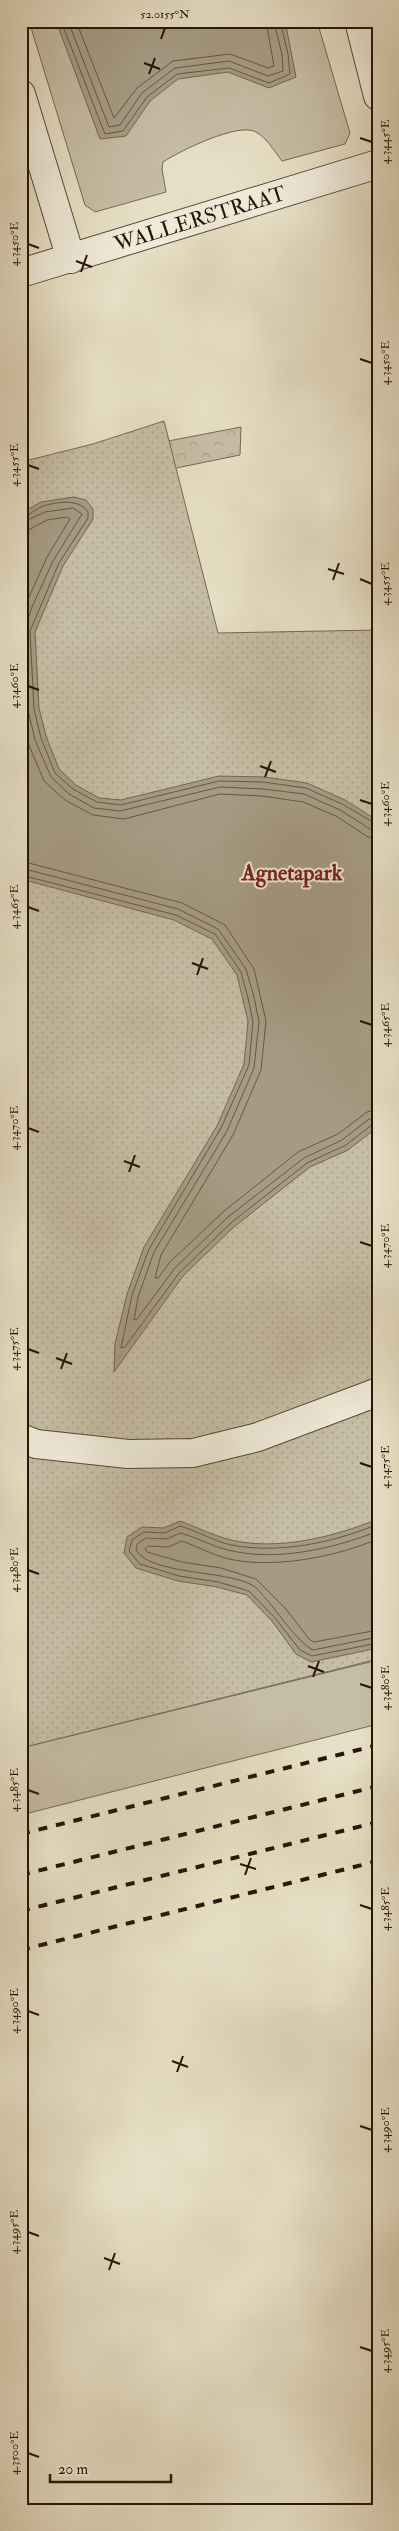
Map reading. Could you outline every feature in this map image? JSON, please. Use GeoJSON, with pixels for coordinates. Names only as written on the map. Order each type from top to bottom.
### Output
{"type":"FeatureCollection","features":[{"type":"Feature","properties":{"kind":"street"},"geometry":{"type":"LineString","coordinates":[[359,21],[378,96]]}},
{"type":"Feature","properties":{"kind":"street"},"geometry":{"type":"LineString","coordinates":[[21,94],[71,259]]}},
{"type":"Feature","properties":{"kind":"street","name":"WALLERSTRAAT"},"geometry":{"type":"LineString","coordinates":[[21,273],[378,164]]}},
{"type":"Feature","properties":{"kind":"street"},"geometry":{"type":"LineString","coordinates":[[21,1438],[36,1444],[128,1454],[194,1454],[258,1437],[378,1392]]}},
{"type":"Feature","properties":{"kind":"green space"},"geometry":{"type":"Polygon","coordinates":[[[29,21],[317,21],[350,133],[345,144],[282,161],[267,141],[256,132],[248,130],[223,134],[182,151],[163,162],[162,169],[166,192],[95,212],[85,205],[29,21]]]}},
{"type":"Feature","properties":{"kind":"green space"},"geometry":{"type":"Polygon","coordinates":[[[164,421],[218,633],[378,630],[378,1659],[21,1748],[21,462],[93,444],[164,421]]]}},
{"type":"Feature","properties":{"kind":"green space"},"geometry":{"type":"Polygon","coordinates":[[[241,427],[240,455],[49,494],[54,463],[241,427]]]}},
{"type":"Feature","properties":{"kind":"green space"},"geometry":{"type":"Polygon","coordinates":[[[378,1660],[378,1724],[21,1815],[21,1748],[378,1660]]]}},
{"type":"Feature","properties":{"kind":"water"},"geometry":{"type":"Polygon","coordinates":[[[56,21],[285,21],[296,77],[269,88],[228,72],[178,79],[150,101],[126,136],[100,139],[56,21]]]}},
{"type":"Feature","properties":{"kind":"water"},"geometry":{"type":"Polygon","coordinates":[[[74,497],[86,500],[93,509],[93,519],[63,566],[35,632],[39,708],[46,736],[59,769],[76,785],[99,798],[121,800],[219,776],[264,777],[307,783],[345,800],[378,821],[378,1127],[348,1150],[310,1167],[235,1226],[183,1276],[114,1372],[115,1344],[127,1294],[144,1247],[217,1126],[244,1064],[248,1021],[237,975],[212,939],[174,920],[21,879],[21,513],[41,502],[74,497]]]}},
{"type":"Feature","properties":{"kind":"water"},"geometry":{"type":"Polygon","coordinates":[[[378,1519],[378,1648],[311,1662],[296,1654],[272,1621],[247,1595],[217,1587],[178,1581],[136,1568],[124,1553],[127,1537],[142,1527],[164,1528],[180,1521],[231,1540],[268,1544],[287,1543],[325,1536],[378,1519]]]}},
{"type":"Feature","properties":{"kind":"railway"},"geometry":{"type":"LineString","coordinates":[[21,1834],[378,1745]]}},
{"type":"Feature","properties":{"kind":"railway"},"geometry":{"type":"LineString","coordinates":[[21,1875],[378,1786]]}},
{"type":"Feature","properties":{"kind":"railway"},"geometry":{"type":"LineString","coordinates":[[21,1911],[378,1822]]}},
{"type":"Feature","properties":{"kind":"railway"},"geometry":{"type":"LineString","coordinates":[[21,1950],[378,1861]]}},
{"type":"Feature","properties":{"kind":"district","name":"Agnetapark"},"geometry":{"type":"Point","coordinates":[292,873]}}]}
